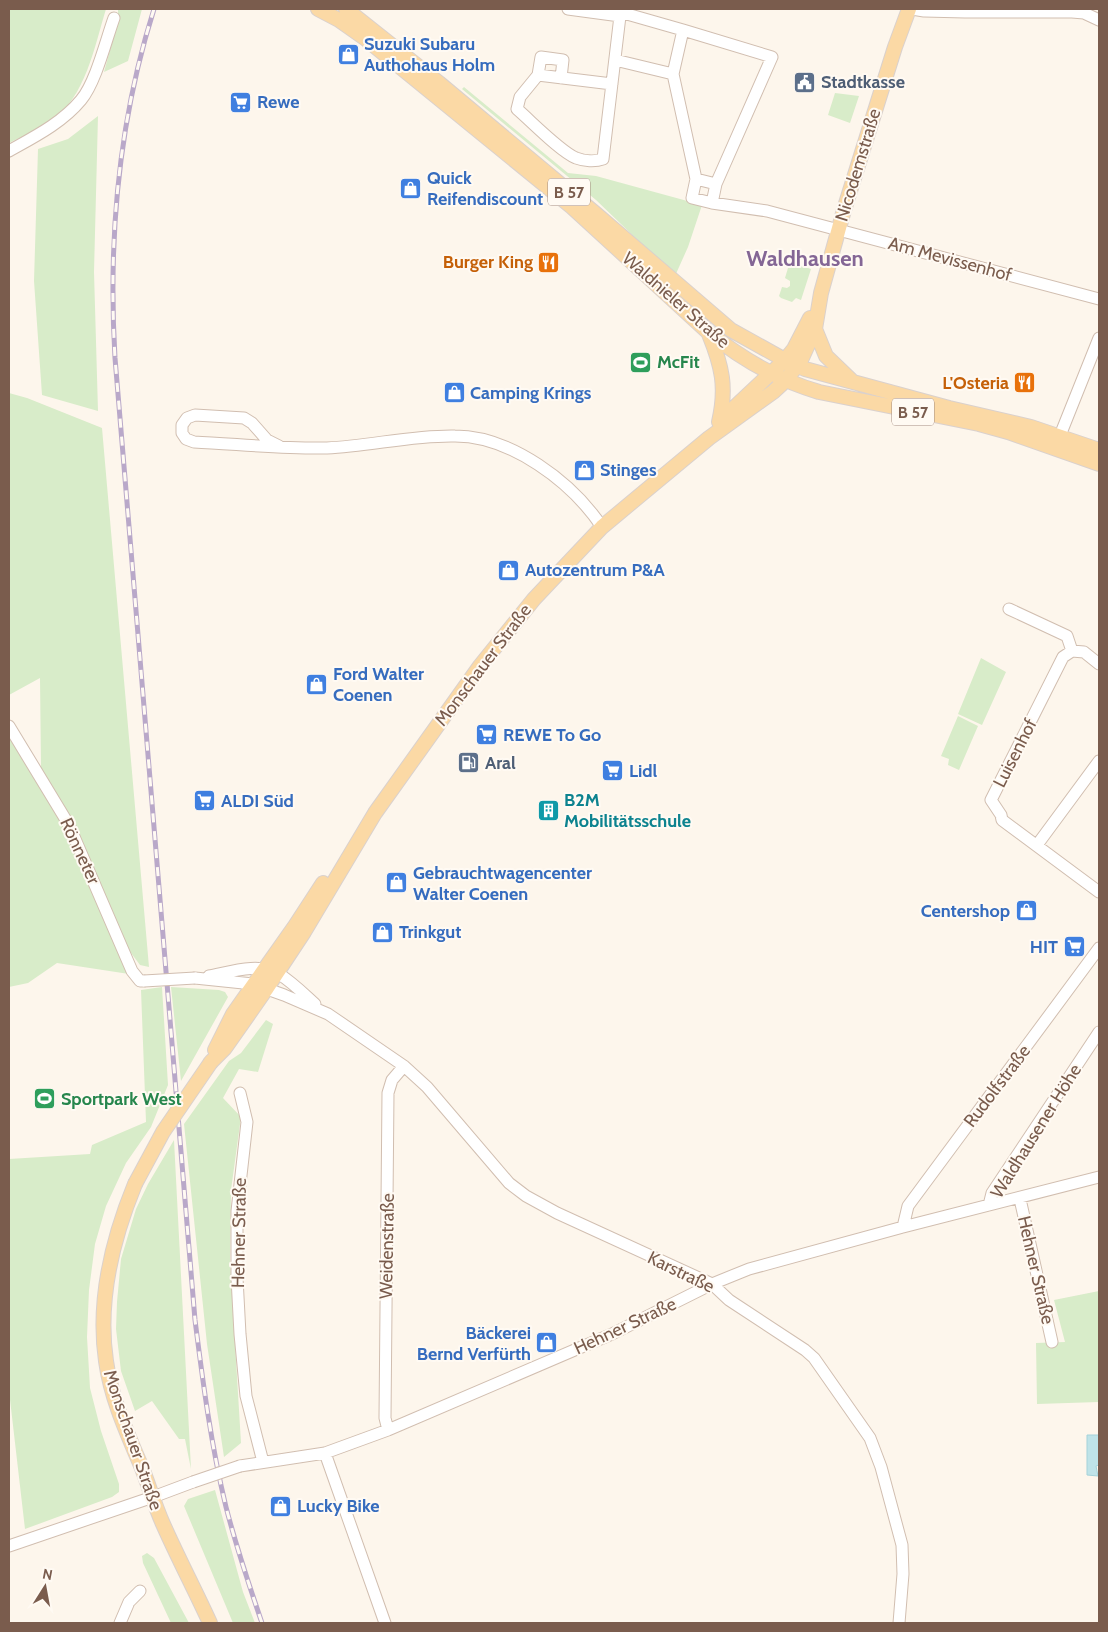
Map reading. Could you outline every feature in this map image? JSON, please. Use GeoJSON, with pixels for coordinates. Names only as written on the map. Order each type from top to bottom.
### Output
{"type":"FeatureCollection","features":[{"type":"Feature","properties":{"kind":"main road","name":"Waldnieler Straße"},"geometry":{"type":"LineString","coordinates":[[318,9],[366,38],[564,201],[707,331],[725,345],[786,380],[819,392],[1057,443],[1099,450]]}},
{"type":"Feature","properties":{"kind":"main road","name":"Waldnieler Straße"},"geometry":{"type":"LineString","coordinates":[[346,9],[439,83],[731,330],[791,363],[949,408],[1031,427],[1057,443],[1099,464]]}},
{"type":"Feature","properties":{"kind":"main road","name":"Nicodemstraße"},"geometry":{"type":"LineString","coordinates":[[791,363],[805,352],[815,329],[821,293],[860,155],[910,9]]}},
{"type":"Feature","properties":{"kind":"main road","name":"Nicodemstraße"},"geometry":{"type":"LineString","coordinates":[[791,363],[794,349],[821,293]]}},
{"type":"Feature","properties":{"kind":"main road"},"geometry":{"type":"LineString","coordinates":[[815,329],[826,356],[853,382]]}},
{"type":"Feature","properties":{"kind":"main road"},"geometry":{"type":"LineString","coordinates":[[707,331],[717,353],[723,376],[723,404],[719,422]]}},
{"type":"Feature","properties":{"kind":"main road","name":"Monschauer Straße"},"geometry":{"type":"LineString","coordinates":[[708,438],[719,422],[772,372],[791,363]]}},
{"type":"Feature","properties":{"kind":"main road","name":"Monschauer Straße"},"geometry":{"type":"LineString","coordinates":[[210,1623],[162,1523],[126,1430],[113,1392],[106,1360],[104,1332],[108,1267],[115,1238],[135,1184],[163,1132],[211,1062],[224,1048],[268,988],[304,932],[375,813],[480,666],[534,599],[602,527],[708,438],[773,392],[786,380],[791,363]]}},
{"type":"Feature","properties":{"kind":"main road","name":"Monschauer Straße"},"geometry":{"type":"LineString","coordinates":[[211,1062],[217,1045],[233,1014],[295,926],[356,834],[375,813]]}},
{"type":"Feature","properties":{"kind":"street"},"geometry":{"type":"LineString","coordinates":[[568,9],[620,12],[772,57],[716,184],[712,203]]}},
{"type":"Feature","properties":{"kind":"street"},"geometry":{"type":"LineString","coordinates":[[910,9],[965,12],[1072,12],[1084,13],[1099,20]]}},
{"type":"Feature","properties":{"kind":"street"},"geometry":{"type":"LineString","coordinates":[[561,78],[563,60],[541,57],[538,75],[520,97],[517,109],[567,152],[577,158],[596,161],[603,159],[620,12]]}},
{"type":"Feature","properties":{"kind":"street"},"geometry":{"type":"LineString","coordinates":[[9,150],[37,136],[60,120],[82,99],[96,70],[114,18]]}},
{"type":"Feature","properties":{"kind":"street"},"geometry":{"type":"LineString","coordinates":[[615,60],[673,74],[682,30]]}},
{"type":"Feature","properties":{"kind":"street","name":"Am Mevissenhof"},"geometry":{"type":"LineString","coordinates":[[673,74],[696,179],[692,198],[712,203],[767,211],[1099,299]]}},
{"type":"Feature","properties":{"kind":"street"},"geometry":{"type":"LineString","coordinates":[[538,75],[612,84]]}},
{"type":"Feature","properties":{"kind":"street"},"geometry":{"type":"LineString","coordinates":[[696,179],[716,184]]}},
{"type":"Feature","properties":{"kind":"street"},"geometry":{"type":"LineString","coordinates":[[1057,443],[1099,338]]}},
{"type":"Feature","properties":{"kind":"street"},"geometry":{"type":"LineString","coordinates":[[278,446],[267,440],[252,423],[244,418],[195,415],[187,418],[182,425],[182,433],[186,439],[194,442],[278,446],[326,448],[457,436],[482,439],[502,445],[540,466],[580,500],[602,527]]}},
{"type":"Feature","properties":{"kind":"street"},"geometry":{"type":"LineString","coordinates":[[1008,609],[1067,636],[1072,651],[1084,652],[1099,664]]}},
{"type":"Feature","properties":{"kind":"street","name":"Luisenhof"},"geometry":{"type":"LineString","coordinates":[[1072,651],[1063,657],[991,800],[1001,815],[1002,820],[1099,892]]}},
{"type":"Feature","properties":{"kind":"street","name":"Rönneter"},"geometry":{"type":"LineString","coordinates":[[10,727],[69,824],[132,971],[142,981],[195,978]]}},
{"type":"Feature","properties":{"kind":"street"},"geometry":{"type":"LineString","coordinates":[[1036,845],[1099,761]]}},
{"type":"Feature","properties":{"kind":"street","name":"Rudolfstraße"},"geometry":{"type":"LineString","coordinates":[[903,1227],[908,1206],[1099,948]]}},
{"type":"Feature","properties":{"kind":"street","name":"Karstraße"},"geometry":{"type":"LineString","coordinates":[[195,978],[243,969],[263,969],[277,973],[324,1012],[404,1066],[427,1087],[509,1183],[526,1196],[557,1214],[712,1284],[729,1300],[814,1358],[870,1438],[881,1467],[902,1545],[903,1574],[899,1623]]}},
{"type":"Feature","properties":{"kind":"street","name":"Karstraße"},"geometry":{"type":"LineString","coordinates":[[195,978],[253,984],[268,988],[324,1012]]}},
{"type":"Feature","properties":{"kind":"street","name":"Waldhausener Höhe"},"geometry":{"type":"LineString","coordinates":[[990,1205],[992,1192],[1099,1032]]}},
{"type":"Feature","properties":{"kind":"street","name":"Weidenstraße"},"geometry":{"type":"LineString","coordinates":[[388,1430],[385,1418],[388,1093],[392,1080],[404,1066]]}},
{"type":"Feature","properties":{"kind":"street","name":"Hehner Straße"},"geometry":{"type":"LineString","coordinates":[[240,1092],[247,1122],[237,1211],[237,1278],[240,1334],[246,1396],[262,1462]]}},
{"type":"Feature","properties":{"kind":"street","name":"Hehner Straße"},"geometry":{"type":"LineString","coordinates":[[9,1546],[240,1466],[325,1453],[388,1430],[605,1337],[712,1284],[749,1269],[903,1227],[1099,1178]]}},
{"type":"Feature","properties":{"kind":"street","name":"Hehner Straße"},"geometry":{"type":"LineString","coordinates":[[1020,1199],[1052,1342]]}},
{"type":"Feature","properties":{"kind":"street"},"geometry":{"type":"LineString","coordinates":[[325,1453],[386,1623]]}},
{"type":"Feature","properties":{"kind":"street"},"geometry":{"type":"LineString","coordinates":[[120,1623],[129,1602],[140,1591]]}},
{"type":"Feature","properties":{"kind":"green space"},"geometry":{"type":"Polygon","coordinates":[[[9,9],[106,9],[93,55],[73,99],[51,122],[9,143],[9,9]]]}},
{"type":"Feature","properties":{"kind":"green space"},"geometry":{"type":"Polygon","coordinates":[[[118,9],[142,9],[128,61],[104,72],[118,21],[118,9]]]}},
{"type":"Feature","properties":{"kind":"green space"},"geometry":{"type":"Polygon","coordinates":[[[464,87],[568,173],[596,176],[702,205],[688,247],[675,276],[596,200],[462,89],[464,87]]]}},
{"type":"Feature","properties":{"kind":"green space"},"geometry":{"type":"Polygon","coordinates":[[[835,93],[859,96],[850,123],[828,115],[835,93]]]}},
{"type":"Feature","properties":{"kind":"green space"},"geometry":{"type":"Polygon","coordinates":[[[98,116],[94,272],[98,411],[42,395],[34,281],[38,149],[68,139],[98,116]]]}},
{"type":"Feature","properties":{"kind":"green space"},"geometry":{"type":"Polygon","coordinates":[[[796,264],[811,269],[801,300],[796,298],[792,302],[779,296],[782,287],[787,288],[790,286],[790,281],[785,278],[788,268],[796,264]]]}},
{"type":"Feature","properties":{"kind":"green space"},"geometry":{"type":"Polygon","coordinates":[[[9,393],[27,398],[102,428],[149,967],[140,965],[128,949],[76,826],[41,768],[40,678],[9,695],[9,393]]]}},
{"type":"Feature","properties":{"kind":"green space"},"geometry":{"type":"Polygon","coordinates":[[[981,658],[1006,672],[982,725],[958,714],[981,658]]]}},
{"type":"Feature","properties":{"kind":"green space"},"geometry":{"type":"Polygon","coordinates":[[[958,716],[978,726],[959,770],[948,765],[949,759],[941,756],[958,716]]]}},
{"type":"Feature","properties":{"kind":"green space"},"geometry":{"type":"Polygon","coordinates":[[[9,734],[73,844],[129,974],[57,963],[28,983],[9,987],[9,734]]]}},
{"type":"Feature","properties":{"kind":"green space"},"geometry":{"type":"Polygon","coordinates":[[[162,987],[168,1085],[151,1127],[126,1163],[106,1206],[95,1244],[89,1290],[87,1337],[90,1388],[101,1431],[119,1484],[119,1492],[112,1497],[25,1529],[9,1391],[9,1159],[90,1154],[92,1145],[146,1122],[141,990],[162,987]]]}},
{"type":"Feature","properties":{"kind":"green space"},"geometry":{"type":"Polygon","coordinates":[[[171,987],[219,990],[225,992],[228,997],[181,1081],[171,987]]]}},
{"type":"Feature","properties":{"kind":"green space"},"geometry":{"type":"Polygon","coordinates":[[[266,1020],[273,1024],[258,1072],[239,1069],[223,1098],[241,1117],[231,1190],[230,1261],[241,1443],[224,1457],[207,1344],[184,1124],[229,1061],[241,1053],[266,1020]]]}},
{"type":"Feature","properties":{"kind":"green space"},"geometry":{"type":"Polygon","coordinates":[[[174,1140],[191,1469],[185,1439],[179,1439],[152,1401],[135,1411],[121,1371],[116,1329],[121,1259],[136,1209],[148,1184],[174,1140]]]}},
{"type":"Feature","properties":{"kind":"green space"},"geometry":{"type":"Polygon","coordinates":[[[1099,1291],[1099,1402],[1037,1404],[1036,1343],[1065,1342],[1054,1300],[1099,1291]]]}},
{"type":"Feature","properties":{"kind":"green space"},"geometry":{"type":"Polygon","coordinates":[[[215,1490],[243,1592],[255,1623],[233,1623],[184,1506],[188,1499],[215,1490]]]}},
{"type":"Feature","properties":{"kind":"green space"},"geometry":{"type":"Polygon","coordinates":[[[147,1553],[154,1558],[189,1623],[171,1623],[143,1563],[142,1556],[147,1553]]]}},
{"type":"Feature","properties":{"kind":"water"},"geometry":{"type":"Polygon","coordinates":[[[1087,1435],[1099,1435],[1099,1465],[1096,1466],[1098,1476],[1087,1475],[1087,1435]]]}},
{"type":"Feature","properties":{"kind":"railway"},"geometry":{"type":"LineString","coordinates":[[154,9],[132,95],[118,182],[113,270],[115,358],[195,1320],[208,1414],[226,1507],[262,1623]]}},
{"type":"Feature","properties":{"kind":"place","name":"Suzuki Subaru Authohaus Holm"},"geometry":{"type":"Point","coordinates":[348,54]}},
{"type":"Feature","properties":{"kind":"place","name":"Stadtkasse"},"geometry":{"type":"Point","coordinates":[805,82]}},
{"type":"Feature","properties":{"kind":"place","name":"Rewe"},"geometry":{"type":"Point","coordinates":[241,102]}},
{"type":"Feature","properties":{"kind":"place","name":"Quick Reifendiscount"},"geometry":{"type":"Point","coordinates":[411,188]}},
{"type":"Feature","properties":{"kind":"place","name":"Burger King"},"geometry":{"type":"Point","coordinates":[549,262]}},
{"type":"Feature","properties":{"kind":"place","name":"McFit"},"geometry":{"type":"Point","coordinates":[641,362]}},
{"type":"Feature","properties":{"kind":"place","name":"L'Osteria"},"geometry":{"type":"Point","coordinates":[1025,383]}},
{"type":"Feature","properties":{"kind":"place","name":"Camping Krings"},"geometry":{"type":"Point","coordinates":[454,393]}},
{"type":"Feature","properties":{"kind":"place","name":"Stinges"},"geometry":{"type":"Point","coordinates":[584,470]}},
{"type":"Feature","properties":{"kind":"place","name":"Autozentrum P&A"},"geometry":{"type":"Point","coordinates":[509,570]}},
{"type":"Feature","properties":{"kind":"place","name":"Ford Walter Coenen"},"geometry":{"type":"Point","coordinates":[317,684]}},
{"type":"Feature","properties":{"kind":"place","name":"REWE To Go"},"geometry":{"type":"Point","coordinates":[487,735]}},
{"type":"Feature","properties":{"kind":"place","name":"Aral"},"geometry":{"type":"Point","coordinates":[469,763]}},
{"type":"Feature","properties":{"kind":"place","name":"Lidl"},"geometry":{"type":"Point","coordinates":[613,771]}},
{"type":"Feature","properties":{"kind":"place","name":"ALDI Süd"},"geometry":{"type":"Point","coordinates":[205,801]}},
{"type":"Feature","properties":{"kind":"place","name":"B2M Mobilitätsschule"},"geometry":{"type":"Point","coordinates":[548,810]}},
{"type":"Feature","properties":{"kind":"place","name":"Gebrauchtwagencenter Walter Coenen"},"geometry":{"type":"Point","coordinates":[397,883]}},
{"type":"Feature","properties":{"kind":"place","name":"Centershop"},"geometry":{"type":"Point","coordinates":[1026,911]}},
{"type":"Feature","properties":{"kind":"place","name":"Trinkgut"},"geometry":{"type":"Point","coordinates":[383,932]}},
{"type":"Feature","properties":{"kind":"place","name":"HIT"},"geometry":{"type":"Point","coordinates":[1074,947]}},
{"type":"Feature","properties":{"kind":"place","name":"Sportpark West"},"geometry":{"type":"Point","coordinates":[45,1099]}},
{"type":"Feature","properties":{"kind":"place","name":"Bäckerei Bernd Verfürth"},"geometry":{"type":"Point","coordinates":[547,1343]}},
{"type":"Feature","properties":{"kind":"place","name":"Lucky Bike"},"geometry":{"type":"Point","coordinates":[281,1506]}},
{"type":"Feature","properties":{"kind":"district","name":"Waldhausen"},"geometry":{"type":"Point","coordinates":[805,258]}}]}
